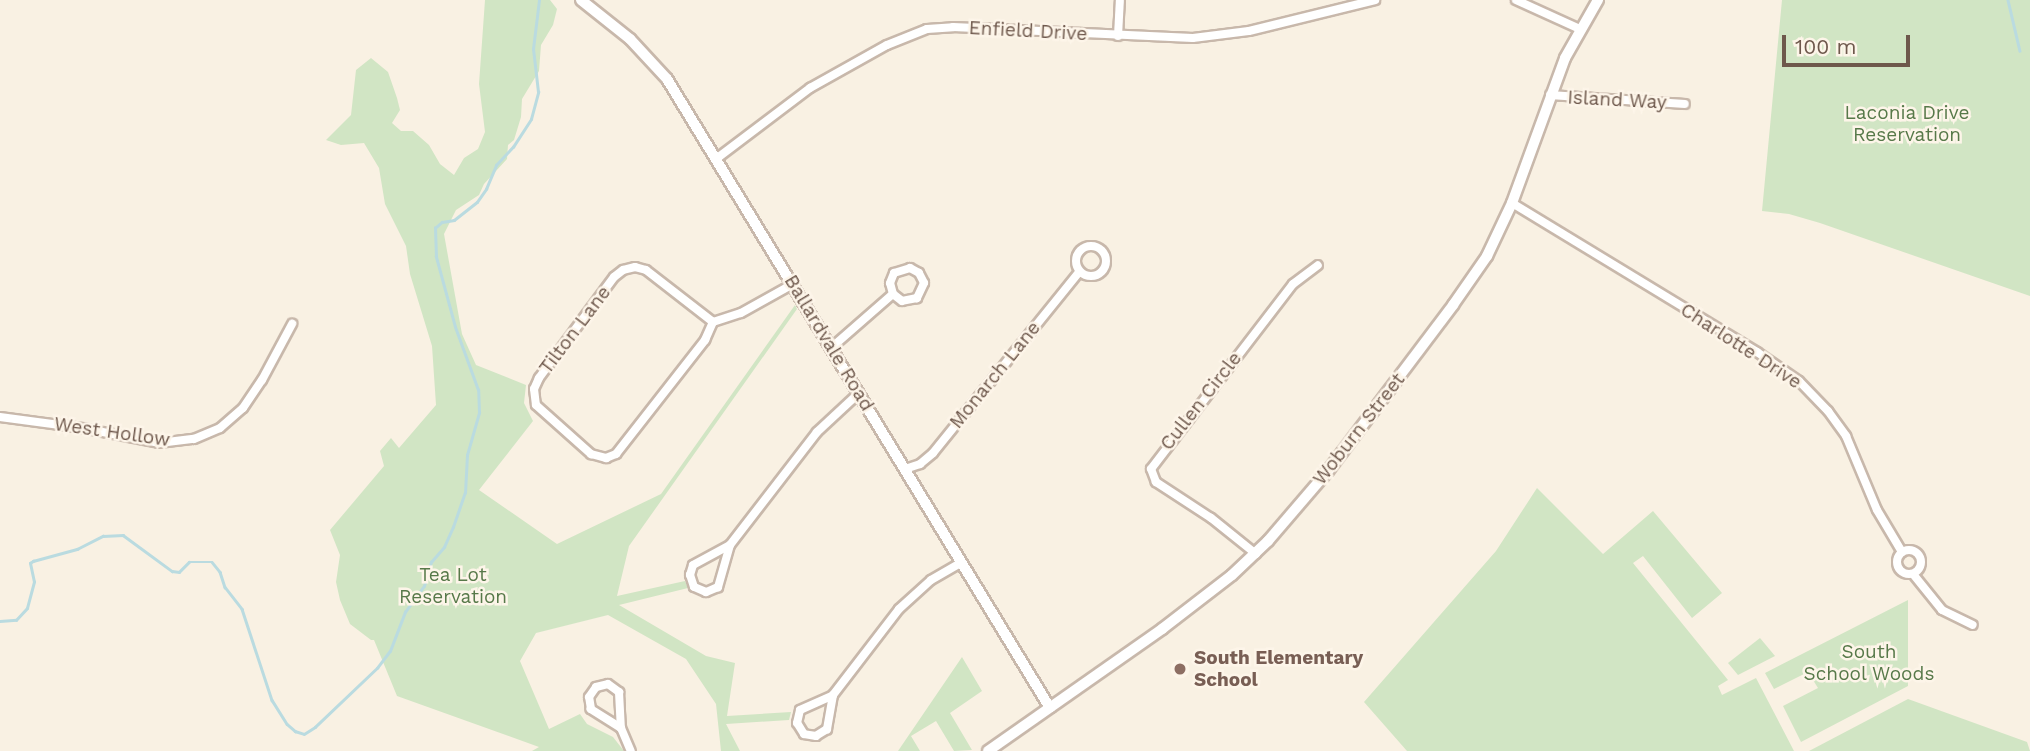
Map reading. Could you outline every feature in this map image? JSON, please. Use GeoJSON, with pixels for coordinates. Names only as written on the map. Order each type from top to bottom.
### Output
{"type":"FeatureCollection","features":[{"type":"Feature","properties":{"kind":"street","name":"Ballardvale Road"},"geometry":{"type":"LineString","coordinates":[[581,0],[600,13],[650,59],[673,87],[1051,708]]}},
{"type":"Feature","properties":{"kind":"street"},"geometry":{"type":"LineString","coordinates":[[1118,36],[1120,0]]}},
{"type":"Feature","properties":{"kind":"street","name":"Enfield Drive"},"geometry":{"type":"LineString","coordinates":[[716,159],[810,88],[887,45],[917,32],[953,27],[1170,38],[1224,35],[1375,0]]}},
{"type":"Feature","properties":{"kind":"street"},"geometry":{"type":"LineString","coordinates":[[1516,0],[1580,29]]}},
{"type":"Feature","properties":{"kind":"street","name":"Woburn Street"},"geometry":{"type":"LineString","coordinates":[[988,751],[1200,601],[1256,554],[1342,455],[1486,256],[1512,203],[1550,95],[1580,29],[1598,0]]}},
{"type":"Feature","properties":{"kind":"street","name":"Island Way"},"geometry":{"type":"LineString","coordinates":[[1550,95],[1685,104]]}},
{"type":"Feature","properties":{"kind":"street","name":"Charlotte Drive"},"geometry":{"type":"LineString","coordinates":[[1512,203],[1757,352],[1799,381],[1846,436],[1877,510],[1902,552]]}},
{"type":"Feature","properties":{"kind":"street","name":"Cullen Circle"},"geometry":{"type":"LineString","coordinates":[[1256,554],[1212,518],[1162,486],[1151,475],[1151,469],[1293,284],[1318,265]]}},
{"type":"Feature","properties":{"kind":"street","name":"Tilton Lane"},"geometry":{"type":"LineString","coordinates":[[635,267],[646,270],[713,322],[705,340],[616,454],[606,457],[591,454],[536,405],[534,389],[539,378],[614,277],[623,270],[635,267]]}},
{"type":"Feature","properties":{"kind":"street"},"geometry":{"type":"LineString","coordinates":[[910,268],[919,273],[923,284],[917,298],[907,302],[893,294],[890,284],[894,273],[910,268]]}},
{"type":"Feature","properties":{"kind":"street","name":"Monarch Lane"},"geometry":{"type":"LineString","coordinates":[[905,469],[920,464],[933,453],[1079,272]]}},
{"type":"Feature","properties":{"kind":"street"},"geometry":{"type":"LineString","coordinates":[[713,322],[741,313],[793,284]]}},
{"type":"Feature","properties":{"kind":"street"},"geometry":{"type":"LineString","coordinates":[[831,348],[893,294]]}},
{"type":"Feature","properties":{"kind":"street","name":"West Hollow"},"geometry":{"type":"LineString","coordinates":[[0,417],[82,428],[159,443],[194,439],[220,428],[243,408],[262,380],[292,324]]}},
{"type":"Feature","properties":{"kind":"street"},"geometry":{"type":"LineString","coordinates":[[730,545],[693,565],[690,575],[694,587],[706,592],[718,587],[730,545],[817,432],[859,393]]}},
{"type":"Feature","properties":{"kind":"street","name":"Charlotte Drive"},"geometry":{"type":"LineString","coordinates":[[1911,550],[1919,555],[1920,566],[1913,573],[1905,574],[1898,567],[1898,558],[1902,552],[1911,550]]}},
{"type":"Feature","properties":{"kind":"street"},"geometry":{"type":"LineString","coordinates":[[833,695],[800,710],[797,723],[804,734],[816,736],[827,729],[833,695],[898,609],[931,580],[961,563]]}},
{"type":"Feature","properties":{"kind":"street","name":"Charlotte Drive"},"geometry":{"type":"LineString","coordinates":[[1913,573],[1936,605],[1973,625]]}},
{"type":"Feature","properties":{"kind":"street"},"geometry":{"type":"LineString","coordinates":[[621,728],[591,709],[589,697],[596,687],[608,684],[619,692],[621,728],[631,751]]}},
{"type":"Feature","properties":{"kind":"green space","name":"Tea Lot Reservation"},"geometry":{"type":"Polygon","coordinates":[[[485,0],[550,0],[557,9],[553,25],[541,45],[539,71],[522,99],[521,117],[514,140],[508,145],[507,159],[484,184],[479,195],[456,210],[444,234],[462,334],[476,365],[526,385],[524,403],[533,421],[479,490],[557,544],[661,494],[795,305],[797,309],[629,546],[617,596],[685,581],[688,588],[619,605],[706,656],[735,663],[727,716],[791,712],[789,720],[726,724],[740,751],[721,751],[716,704],[686,659],[608,615],[536,633],[520,661],[549,729],[580,714],[587,724],[613,737],[624,751],[532,751],[539,747],[397,696],[374,640],[350,624],[340,600],[336,582],[340,555],[330,530],[384,466],[380,451],[391,438],[399,448],[436,405],[432,346],[410,274],[406,246],[385,204],[379,168],[364,143],[341,145],[326,140],[351,115],[356,70],[371,58],[388,72],[397,98],[400,110],[392,123],[401,131],[413,131],[429,145],[440,164],[454,175],[464,158],[478,149],[485,132],[479,84],[485,0]]]}},
{"type":"Feature","properties":{"kind":"green space","name":"Laconia Drive Reservation"},"geometry":{"type":"Polygon","coordinates":[[[1782,0],[2030,0],[2030,296],[1820,223],[1789,214],[1762,211],[1782,0]]]}},
{"type":"Feature","properties":{"kind":"green space"},"geometry":{"type":"Polygon","coordinates":[[[1537,488],[1603,554],[1653,511],[1722,593],[1692,618],[1643,556],[1633,563],[1728,680],[1718,686],[1722,695],[1756,678],[1794,751],[1407,751],[1364,702],[1496,551],[1537,488]]]}},
{"type":"Feature","properties":{"kind":"green space","name":"South School Woods"},"geometry":{"type":"Polygon","coordinates":[[[1908,600],[1908,686],[1801,742],[1783,706],[1818,688],[1808,672],[1774,689],[1765,673],[1908,600]]]}},
{"type":"Feature","properties":{"kind":"green space"},"geometry":{"type":"Polygon","coordinates":[[[1760,638],[1775,656],[1738,675],[1728,663],[1760,638]]]}},
{"type":"Feature","properties":{"kind":"green space"},"geometry":{"type":"Polygon","coordinates":[[[962,657],[982,691],[950,713],[972,750],[954,751],[936,721],[911,736],[920,751],[898,751],[962,657]]]}},
{"type":"Feature","properties":{"kind":"green space"},"geometry":{"type":"Polygon","coordinates":[[[1908,699],[2027,742],[2030,751],[1809,751],[1908,699]]]}},
{"type":"Feature","properties":{"kind":"waterway"},"geometry":{"type":"LineString","coordinates":[[0,621],[16,620],[27,608],[34,582],[30,563],[77,549],[103,536],[123,535],[172,571],[179,572],[189,562],[212,562],[220,572],[225,587],[242,609],[272,700],[287,724],[295,731],[304,734],[315,727],[377,668],[390,651],[405,612],[424,586],[431,562],[444,547],[453,527],[465,493],[467,455],[479,413],[478,390],[455,327],[436,257],[435,228],[442,222],[454,220],[477,202],[496,165],[513,147],[531,119],[538,92],[533,49],[539,0]]}},
{"type":"Feature","properties":{"kind":"waterway"},"geometry":{"type":"LineString","coordinates":[[2008,0],[2020,51]]}},
{"type":"Feature","properties":{"kind":"place","name":"South Elementary School"},"geometry":{"type":"Point","coordinates":[1180,669]}}]}
